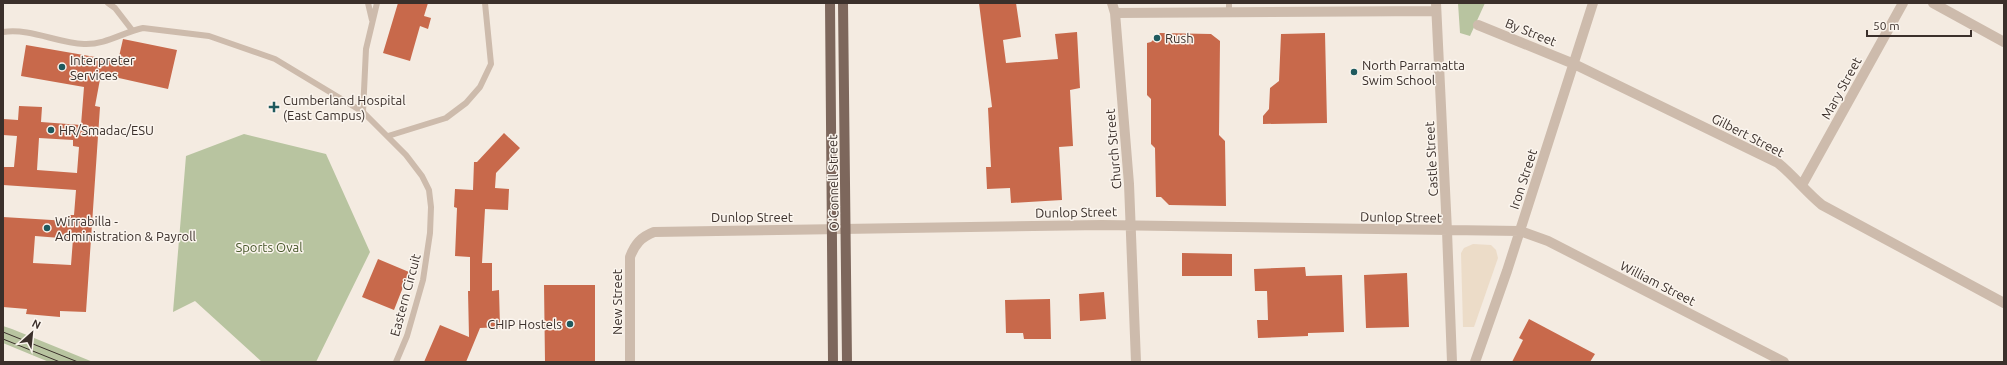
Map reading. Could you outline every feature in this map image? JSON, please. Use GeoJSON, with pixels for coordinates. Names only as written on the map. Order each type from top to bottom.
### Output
{"type":"FeatureCollection","features":[{"type":"Feature","properties":{"kind":"main road","name":"O'Connell Street"},"geometry":{"type":"LineString","coordinates":[[830,3],[833,362]]}},
{"type":"Feature","properties":{"kind":"main road","name":"O'Connell Street"},"geometry":{"type":"LineString","coordinates":[[843,3],[847,229],[847,362]]}},
{"type":"Feature","properties":{"kind":"street","name":"Iron Street"},"geometry":{"type":"LineString","coordinates":[[1475,362],[1520,231],[1594,3]]}},
{"type":"Feature","properties":{"kind":"street","name":"Mary Street"},"geometry":{"type":"LineString","coordinates":[[1802,185],[1903,3]]}},
{"type":"Feature","properties":{"kind":"street"},"geometry":{"type":"LineString","coordinates":[[1933,3],[2004,42]]}},
{"type":"Feature","properties":{"kind":"street"},"geometry":{"type":"LineString","coordinates":[[1114,6],[1229,8],[1436,7]]}},
{"type":"Feature","properties":{"kind":"street","name":"Church Street"},"geometry":{"type":"LineString","coordinates":[[1114,6],[1129,184],[1136,362]]}},
{"type":"Feature","properties":{"kind":"street","name":"Castle Street"},"geometry":{"type":"LineString","coordinates":[[1436,7],[1452,362]]}},
{"type":"Feature","properties":{"kind":"street","name":"By Street"},"geometry":{"type":"LineString","coordinates":[[1478,25],[1574,64]]}},
{"type":"Feature","properties":{"kind":"street","name":"Gilbert Street"},"geometry":{"type":"LineString","coordinates":[[1574,64],[1778,163],[1822,205],[2004,303]]}},
{"type":"Feature","properties":{"kind":"street","name":"Dunlop Street"},"geometry":{"type":"LineString","coordinates":[[637,243],[644,236],[654,232],[666,230],[1131,225],[1520,231]]}},
{"type":"Feature","properties":{"kind":"street","name":"William Street"},"geometry":{"type":"LineString","coordinates":[[1520,231],[1548,241],[1784,362]]}},
{"type":"Feature","properties":{"kind":"street","name":"New Street"},"geometry":{"type":"LineString","coordinates":[[630,362],[629,266],[633,250],[637,243]]}},
{"type":"Feature","properties":{"kind":"lane"},"geometry":{"type":"LineString","coordinates":[[108,3],[115,8],[132,30]]}},
{"type":"Feature","properties":{"kind":"lane"},"geometry":{"type":"LineString","coordinates":[[368,3],[372,20]]}},
{"type":"Feature","properties":{"kind":"lane"},"geometry":{"type":"LineString","coordinates":[[363,112],[366,49],[377,3]]}},
{"type":"Feature","properties":{"kind":"lane"},"geometry":{"type":"LineString","coordinates":[[388,136],[446,118],[466,103],[480,87],[491,64],[485,3]]}},
{"type":"Feature","properties":{"kind":"lane","name":"Eastern Circuit"},"geometry":{"type":"LineString","coordinates":[[3,32],[26,32],[63,41],[86,44],[104,41],[132,30],[143,28],[209,36],[275,59],[363,112],[388,136],[422,176],[429,190],[431,207],[430,233],[423,280],[407,336],[396,362]]}},
{"type":"Feature","properties":{"kind":"green space"},"geometry":{"type":"Polygon","coordinates":[[[1458,3],[1485,3],[1470,36],[1460,33],[1458,3]]]}},
{"type":"Feature","properties":{"kind":"green space","name":"Sports Oval"},"geometry":{"type":"Polygon","coordinates":[[[244,134],[326,154],[370,252],[316,362],[262,362],[195,301],[173,312],[186,156],[244,134]]]}},
{"type":"Feature","properties":{"kind":"green space"},"geometry":{"type":"Polygon","coordinates":[[[3,326],[93,362],[49,362],[3,343],[3,326]]]}},
{"type":"Feature","properties":{"kind":"shaded area"},"geometry":{"type":"Polygon","coordinates":[[[1473,244],[1491,245],[1496,250],[1498,258],[1474,327],[1463,327],[1461,253],[1464,248],[1473,244]]]}},
{"type":"Feature","properties":{"kind":"building"},"geometry":{"type":"Polygon","coordinates":[[[398,3],[428,3],[424,16],[431,18],[428,29],[420,26],[410,61],[383,53],[398,3]]]}},
{"type":"Feature","properties":{"kind":"building"},"geometry":{"type":"Polygon","coordinates":[[[979,3],[1016,3],[1021,37],[1003,40],[1006,63],[1058,59],[1055,34],[1077,32],[1080,88],[1070,90],[1073,146],[1059,147],[1062,200],[1011,203],[1010,188],[987,189],[986,167],[991,167],[988,108],[992,107],[979,3]]]}},
{"type":"Feature","properties":{"kind":"building"},"geometry":{"type":"Polygon","coordinates":[[[1160,33],[1211,34],[1220,41],[1219,135],[1225,141],[1226,206],[1169,205],[1161,197],[1156,197],[1155,148],[1151,144],[1151,99],[1147,95],[1147,43],[1151,42],[1160,33]]]}},
{"type":"Feature","properties":{"kind":"building"},"geometry":{"type":"Polygon","coordinates":[[[1325,33],[1327,123],[1263,124],[1263,116],[1269,109],[1270,88],[1279,81],[1281,34],[1325,33]]]}},
{"type":"Feature","properties":{"kind":"building"},"geometry":{"type":"Polygon","coordinates":[[[123,39],[177,50],[168,89],[101,74],[95,106],[100,107],[86,312],[60,311],[60,317],[26,314],[27,309],[3,307],[3,217],[68,221],[69,215],[74,215],[76,190],[3,185],[3,167],[14,167],[17,136],[3,135],[3,119],[18,120],[19,106],[42,107],[41,122],[81,125],[84,87],[21,76],[26,45],[118,61],[123,39]],[[39,138],[37,170],[77,173],[79,147],[73,146],[73,140],[39,138]],[[35,236],[33,263],[71,265],[73,239],[35,236]]]}},
{"type":"Feature","properties":{"kind":"building"},"geometry":{"type":"Polygon","coordinates":[[[504,133],[520,148],[496,173],[495,188],[509,189],[508,210],[485,209],[482,263],[492,263],[492,291],[499,290],[500,327],[480,328],[466,362],[424,362],[440,325],[469,337],[468,291],[470,291],[470,257],[455,256],[457,208],[454,207],[455,189],[473,190],[474,162],[477,162],[504,133]]]}},
{"type":"Feature","properties":{"kind":"building"},"geometry":{"type":"Polygon","coordinates":[[[1182,253],[1232,254],[1232,276],[1182,276],[1182,253]]]}},
{"type":"Feature","properties":{"kind":"building"},"geometry":{"type":"Polygon","coordinates":[[[378,259],[409,272],[394,310],[362,297],[378,259]]]}},
{"type":"Feature","properties":{"kind":"building"},"geometry":{"type":"Polygon","coordinates":[[[1305,267],[1306,276],[1342,275],[1344,332],[1308,333],[1308,336],[1258,338],[1257,320],[1268,320],[1267,291],[1255,291],[1254,269],[1305,267]]]}},
{"type":"Feature","properties":{"kind":"building"},"geometry":{"type":"Polygon","coordinates":[[[1407,273],[1409,327],[1366,328],[1364,275],[1407,273]]]}},
{"type":"Feature","properties":{"kind":"building","name":"CHIP Hostels"},"geometry":{"type":"Polygon","coordinates":[[[544,285],[595,285],[595,362],[545,362],[544,285]]]}},
{"type":"Feature","properties":{"kind":"building"},"geometry":{"type":"Polygon","coordinates":[[[1104,292],[1106,319],[1080,321],[1079,294],[1104,292]]]}},
{"type":"Feature","properties":{"kind":"building"},"geometry":{"type":"Polygon","coordinates":[[[1050,299],[1051,339],[1024,339],[1023,333],[1006,333],[1005,300],[1050,299]]]}},
{"type":"Feature","properties":{"kind":"building"},"geometry":{"type":"Polygon","coordinates":[[[1529,319],[1595,354],[1590,362],[1512,362],[1523,340],[1519,338],[1529,319]]]}},
{"type":"Feature","properties":{"kind":"tram line"},"geometry":{"type":"LineString","coordinates":[[3,332],[78,362]]}},
{"type":"Feature","properties":{"kind":"tram line"},"geometry":{"type":"LineString","coordinates":[[3,339],[60,362]]}},
{"type":"Feature","properties":{"kind":"place","name":"Rush"},"geometry":{"type":"Point","coordinates":[1157,38]}},
{"type":"Feature","properties":{"kind":"place","name":"Interpreter Services"},"geometry":{"type":"Point","coordinates":[62,67]}},
{"type":"Feature","properties":{"kind":"place","name":"North Parramatta Swim School"},"geometry":{"type":"Point","coordinates":[1354,72]}},
{"type":"Feature","properties":{"kind":"place","name":"Cumberland Hospital (East Campus)"},"geometry":{"type":"Point","coordinates":[274,107]}},
{"type":"Feature","properties":{"kind":"place","name":"HR/Smadac/ESU"},"geometry":{"type":"Point","coordinates":[51,130]}},
{"type":"Feature","properties":{"kind":"place","name":"Wirrabilla - Administration & Payroll"},"geometry":{"type":"Point","coordinates":[47,228]}},
{"type":"Feature","properties":{"kind":"place","name":"CHIP Hostels"},"geometry":{"type":"Point","coordinates":[570,324]}}]}
